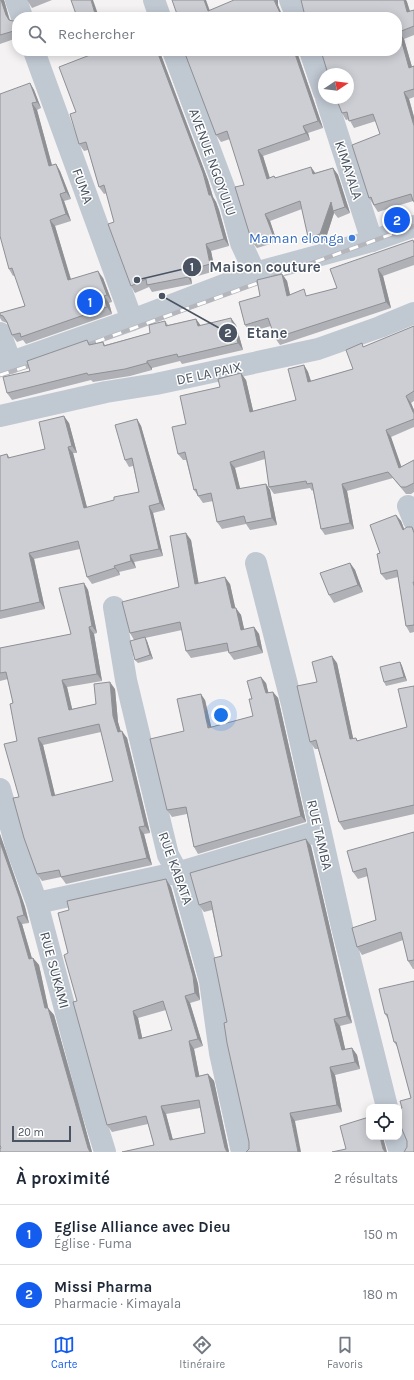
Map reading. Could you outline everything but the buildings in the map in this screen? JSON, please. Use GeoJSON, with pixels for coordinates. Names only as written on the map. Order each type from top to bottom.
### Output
{"type":"FeatureCollection","features":[{"type":"Feature","properties":{"kind":"street"},"geometry":{"type":"LineString","coordinates":[[16,0],[20,12]]}},
{"type":"Feature","properties":{"kind":"street"},"geometry":{"type":"LineString","coordinates":[[154,0],[158,12]]}},
{"type":"Feature","properties":{"kind":"street"},"geometry":{"type":"LineString","coordinates":[[290,0],[295,12]]}},
{"type":"Feature","properties":{"kind":"street","name":"FUMA"},"geometry":{"type":"LineString","coordinates":[[36,56],[132,320]]}},
{"type":"Feature","properties":{"kind":"street","name":"AVENUE NGOYULU"},"geometry":{"type":"LineString","coordinates":[[175,56],[231,206],[241,243],[255,273]]}},
{"type":"Feature","properties":{"kind":"street"},"geometry":{"type":"LineString","coordinates":[[312,56],[318,74]]}},
{"type":"Feature","properties":{"kind":"street","name":"KIMAYALA"},"geometry":{"type":"LineString","coordinates":[[328,104],[372,241]]}},
{"type":"Feature","properties":{"kind":"street"},"geometry":{"type":"LineString","coordinates":[[0,333],[5,365],[132,320],[255,273],[372,241],[414,226]]}},
{"type":"Feature","properties":{"kind":"street","name":"DE LA PAIX"},"geometry":{"type":"LineString","coordinates":[[0,416],[106,392],[156,384],[318,349],[414,313]]}},
{"type":"Feature","properties":{"kind":"street","name":"RUE TAMBA"},"geometry":{"type":"LineString","coordinates":[[256,563],[292,704],[319,831],[386,1104]]}},
{"type":"Feature","properties":{"kind":"street","name":"RUE KABATA"},"geometry":{"type":"LineString","coordinates":[[114,607],[126,680],[168,855],[174,866],[180,872],[210,981],[220,1053],[242,1152]]}},
{"type":"Feature","properties":{"kind":"street","name":"RUE SUKAMI"},"geometry":{"type":"LineString","coordinates":[[0,789],[17,849],[37,903],[89,1100],[105,1152]]}},
{"type":"Feature","properties":{"kind":"street"},"geometry":{"type":"LineString","coordinates":[[37,903],[180,872],[319,831]]}},
{"type":"Feature","properties":{"kind":"street"},"geometry":{"type":"LineString","coordinates":[[396,1140],[400,1152]]}},
{"type":"Feature","properties":{"kind":"railway"},"geometry":{"type":"LineString","coordinates":[[79,348],[414,226]]}},
{"type":"Feature","properties":{"kind":"railway"},"geometry":{"type":"LineString","coordinates":[[0,375],[38,363]]}},
{"type":"Feature","properties":{"kind":"place","name":"Missi Pharma"},"geometry":{"type":"Point","coordinates":[397,220]}},
{"type":"Feature","properties":{"kind":"place","name":"Maman elonga"},"geometry":{"type":"Point","coordinates":[352,238]}},
{"type":"Feature","properties":{"kind":"place","name":"Maison couture"},"geometry":{"type":"Point","coordinates":[137,280]}},
{"type":"Feature","properties":{"kind":"place","name":"Etane"},"geometry":{"type":"Point","coordinates":[162,296]}},
{"type":"Feature","properties":{"kind":"place","name":"Eglise Alliance avec Dieu"},"geometry":{"type":"Point","coordinates":[90,302]}}]}
